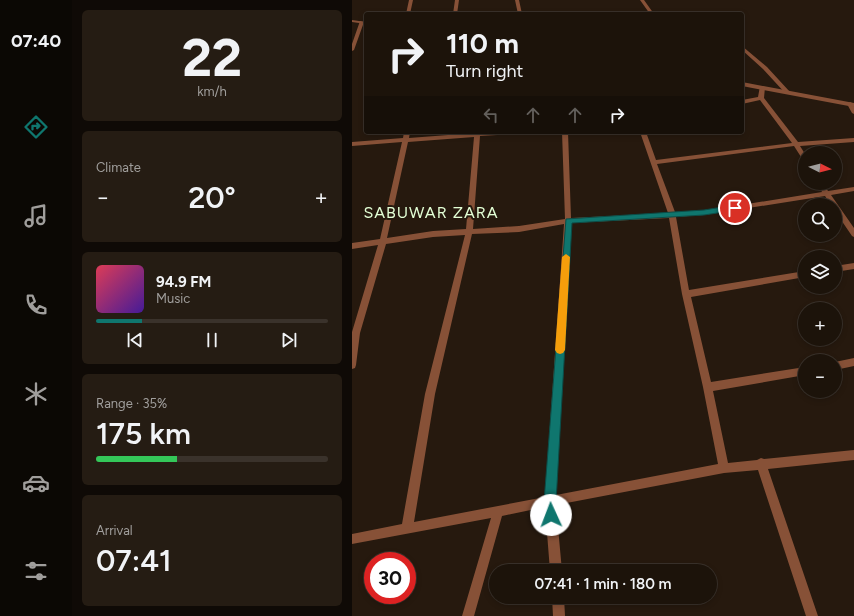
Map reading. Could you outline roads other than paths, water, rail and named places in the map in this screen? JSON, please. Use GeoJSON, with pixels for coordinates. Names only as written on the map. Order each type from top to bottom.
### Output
{"type":"FeatureCollection","features":[{"type":"Feature","properties":{"kind":"street"},"geometry":{"type":"LineString","coordinates":[[408,12],[411,0]]}},
{"type":"Feature","properties":{"kind":"street"},"geometry":{"type":"LineString","coordinates":[[455,12],[457,0]]}},
{"type":"Feature","properties":{"kind":"street"},"geometry":{"type":"LineString","coordinates":[[517,0],[520,12]]}},
{"type":"Feature","properties":{"kind":"street"},"geometry":{"type":"LineString","coordinates":[[642,0],[651,12]]}},
{"type":"Feature","properties":{"kind":"street"},"geometry":{"type":"LineString","coordinates":[[352,20],[364,22],[352,50]]}},
{"type":"Feature","properties":{"kind":"street"},"geometry":{"type":"LineString","coordinates":[[744,49],[765,68],[788,93]]}},
{"type":"Feature","properties":{"kind":"street"},"geometry":{"type":"LineString","coordinates":[[744,84],[852,104],[854,112]]}},
{"type":"Feature","properties":{"kind":"street"},"geometry":{"type":"LineString","coordinates":[[762,88],[761,98],[798,147]]}},
{"type":"Feature","properties":{"kind":"street"},"geometry":{"type":"LineString","coordinates":[[744,102],[761,98]]}},
{"type":"Feature","properties":{"kind":"street"},"geometry":{"type":"LineString","coordinates":[[352,365],[356,333],[383,241],[406,134]]}},
{"type":"Feature","properties":{"kind":"street"},"geometry":{"type":"LineString","coordinates":[[352,144],[467,134]]}},
{"type":"Feature","properties":{"kind":"street"},"geometry":{"type":"LineString","coordinates":[[407,529],[430,394],[469,232],[477,134]]}},
{"type":"Feature","properties":{"kind":"street"},"geometry":{"type":"LineString","coordinates":[[555,564],[550,502],[568,221],[565,134]]}},
{"type":"Feature","properties":{"kind":"street"},"geometry":{"type":"LineString","coordinates":[[644,134],[672,214],[686,294],[708,387],[724,468]]}},
{"type":"Feature","properties":{"kind":"street"},"geometry":{"type":"LineString","coordinates":[[654,162],[796,144],[854,140]]}},
{"type":"Feature","properties":{"kind":"street"},"geometry":{"type":"LineString","coordinates":[[352,246],[433,234],[519,229],[568,221],[704,212],[854,189]]}},
{"type":"Feature","properties":{"kind":"street"},"geometry":{"type":"LineString","coordinates":[[824,190],[829,198]]}},
{"type":"Feature","properties":{"kind":"street"},"geometry":{"type":"LineString","coordinates":[[842,217],[854,234]]}},
{"type":"Feature","properties":{"kind":"street"},"geometry":{"type":"LineString","coordinates":[[842,268],[854,266]]}},
{"type":"Feature","properties":{"kind":"street"},"geometry":{"type":"LineString","coordinates":[[686,294],[798,275]]}},
{"type":"Feature","properties":{"kind":"street"},"geometry":{"type":"LineString","coordinates":[[842,365],[854,362]]}},
{"type":"Feature","properties":{"kind":"street"},"geometry":{"type":"LineString","coordinates":[[708,387],[798,371]]}},
{"type":"Feature","properties":{"kind":"street"},"geometry":{"type":"LineString","coordinates":[[352,540],[724,468],[854,455]]}},
{"type":"Feature","properties":{"kind":"street"},"geometry":{"type":"LineString","coordinates":[[762,463],[812,616]]}},
{"type":"Feature","properties":{"kind":"street"},"geometry":{"type":"LineString","coordinates":[[468,616],[498,512]]}},
{"type":"Feature","properties":{"kind":"street"},"geometry":{"type":"LineString","coordinates":[[558,604],[559,616]]}},
{"type":"Feature","properties":{"kind":"district","name":"SABUWAR ZARA"},"geometry":{"type":"Point","coordinates":[431,212]}}]}
